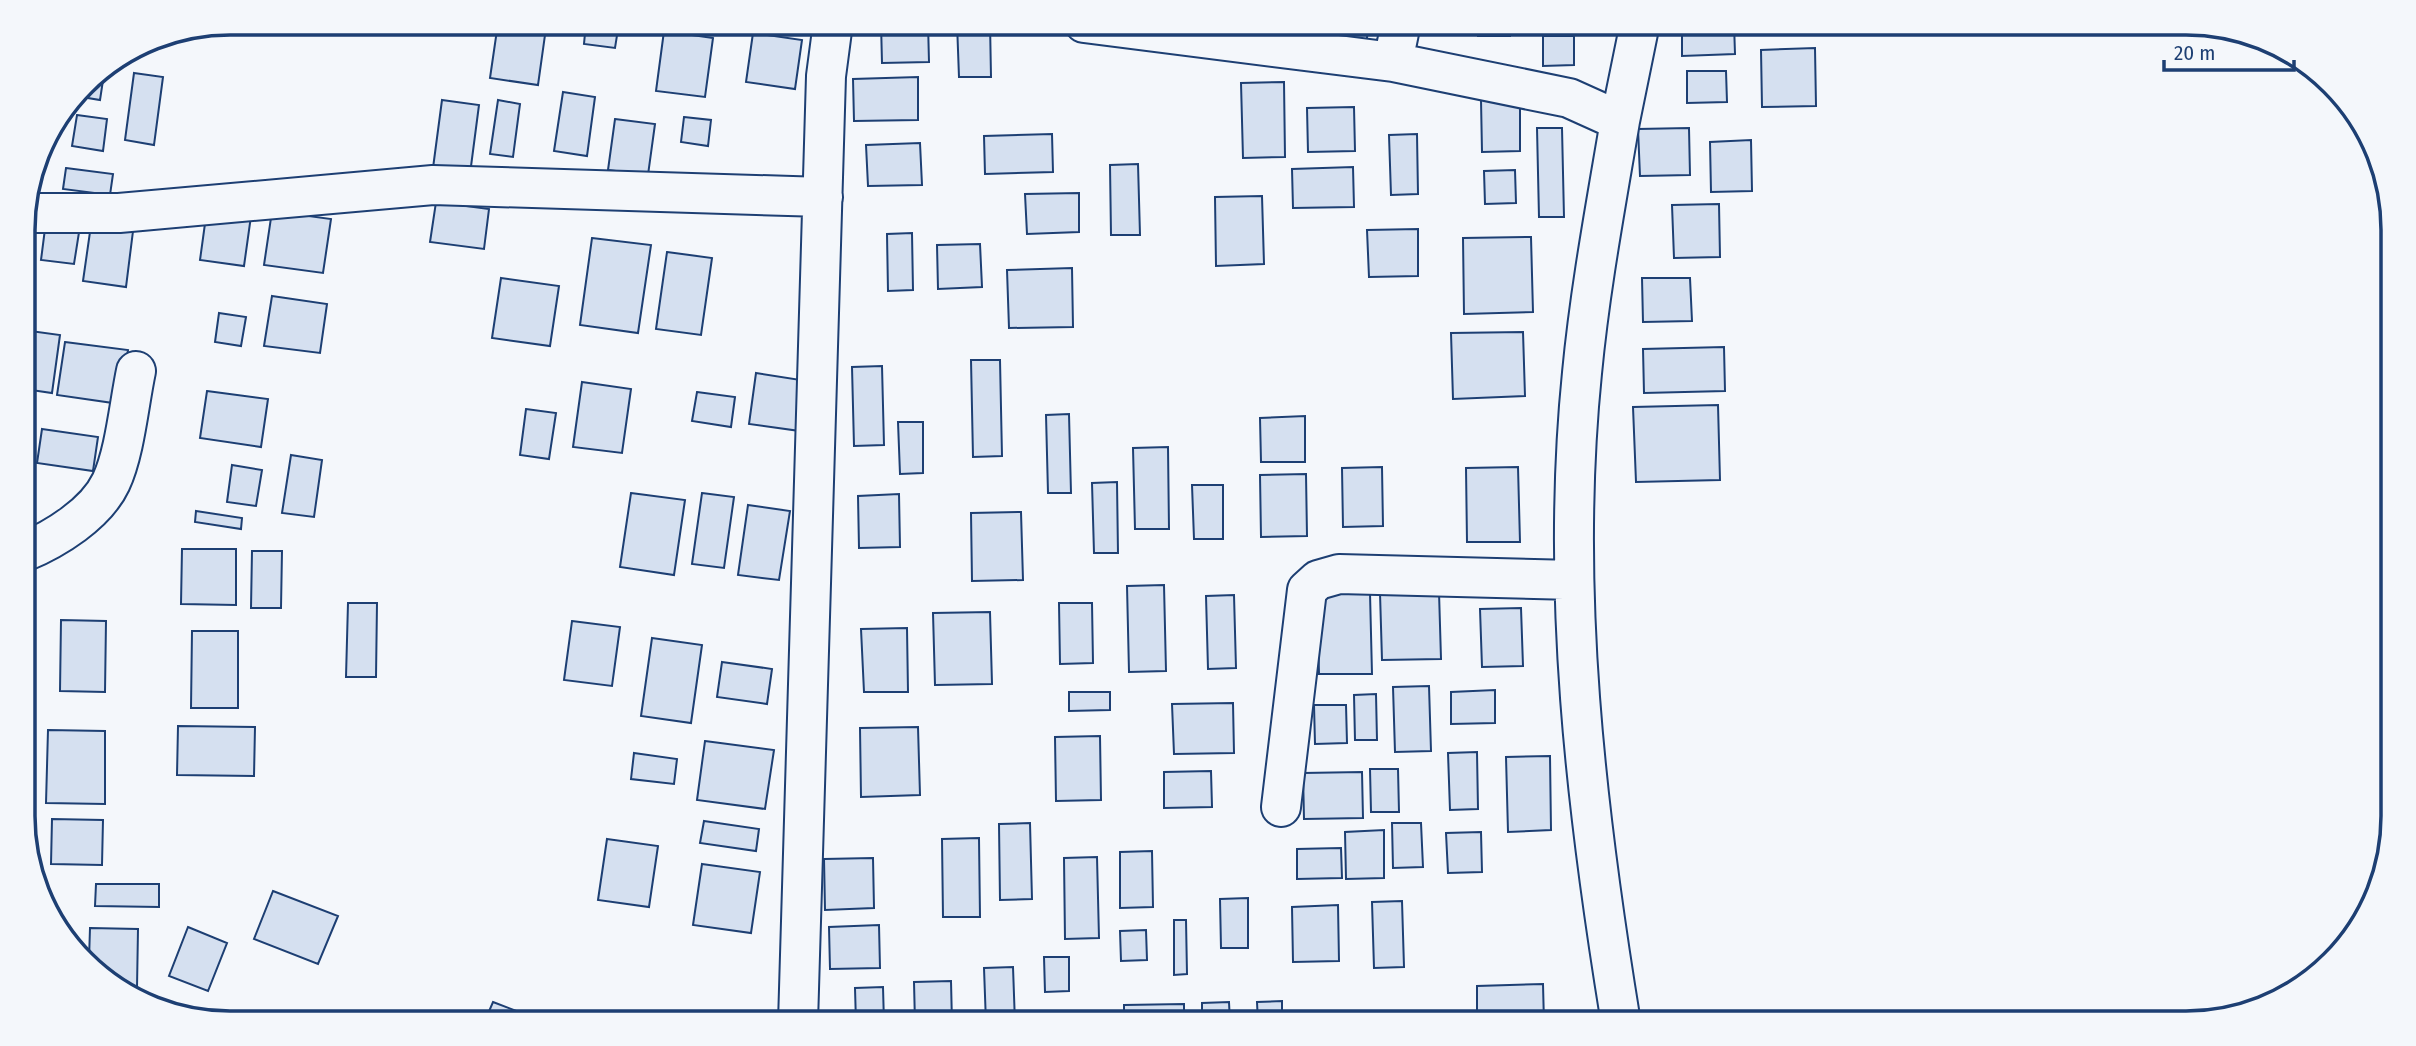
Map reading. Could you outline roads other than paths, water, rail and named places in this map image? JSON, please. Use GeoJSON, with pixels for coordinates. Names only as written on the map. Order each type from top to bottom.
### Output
{"type":"FeatureCollection","features":[{"type":"Feature","properties":{"kind":"street"},"geometry":{"type":"LineString","coordinates":[[798,1011],[826,76],[831,35]]}},
{"type":"Feature","properties":{"kind":"street"},"geometry":{"type":"LineString","coordinates":[[1179,35],[1393,62],[1569,98],[1620,121]]}},
{"type":"Feature","properties":{"kind":"street"},"geometry":{"type":"LineString","coordinates":[[1393,62],[1399,35]]}},
{"type":"Feature","properties":{"kind":"street"},"geometry":{"type":"LineString","coordinates":[[1619,1011],[1590,803],[1574,580],[1581,373],[1620,121],[1638,35]]}},
{"type":"Feature","properties":{"kind":"street"},"geometry":{"type":"LineString","coordinates":[[36,213],[119,213],[433,185],[823,197]]}},
{"type":"Feature","properties":{"kind":"street"},"geometry":{"type":"LineString","coordinates":[[35,547],[87,513],[111,483],[136,371]]}},
{"type":"Feature","properties":{"kind":"street"},"geometry":{"type":"LineString","coordinates":[[1281,807],[1301,626],[1307,590],[1318,580],[1339,574],[1574,580]]}}]}
